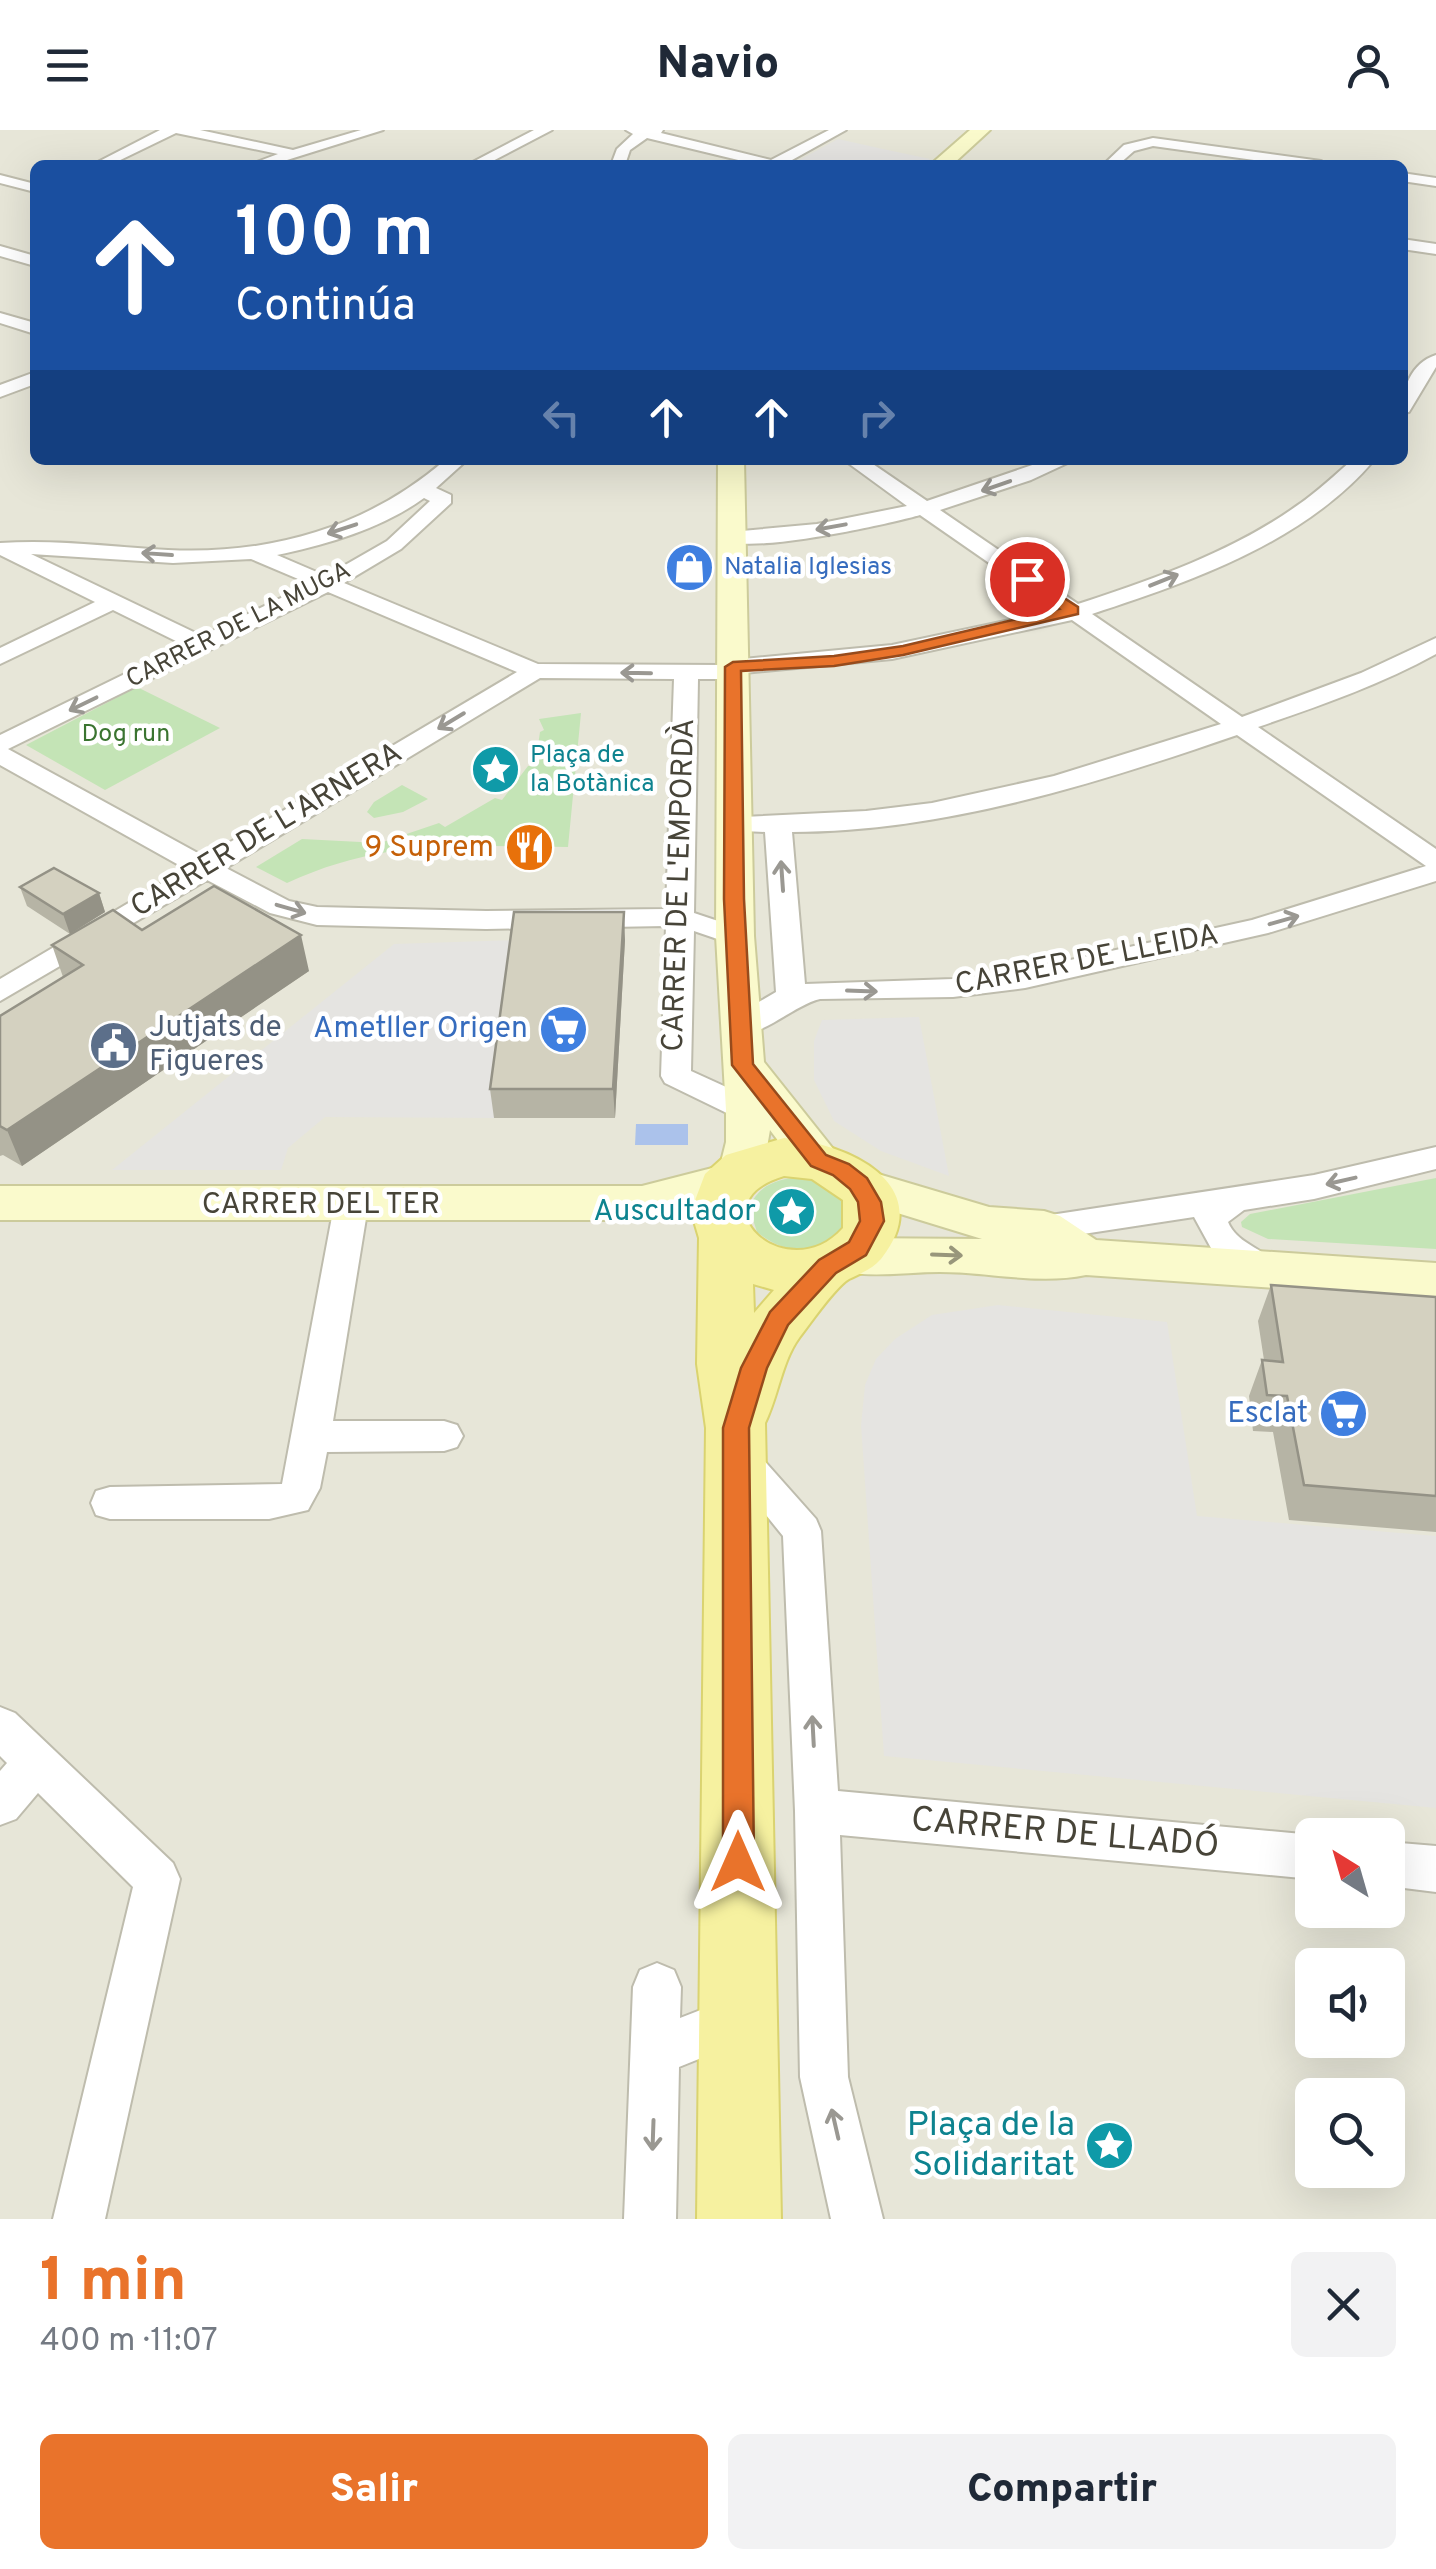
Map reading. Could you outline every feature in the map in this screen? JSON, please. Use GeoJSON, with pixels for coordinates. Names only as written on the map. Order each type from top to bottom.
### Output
{"type":"FeatureCollection","features":[{"type":"Feature","properties":{"kind":"main road"},"geometry":{"type":"LineString","coordinates":[[946,160],[981,130]]}},
{"type":"Feature","properties":{"kind":"main road","name":"CARRER DE L'EMPORDÀ"},"geometry":{"type":"LineString","coordinates":[[731,465],[732,824],[741,1046],[748,1110],[748,1142],[736,1175]]}},
{"type":"Feature","properties":{"kind":"main road"},"geometry":{"type":"LineString","coordinates":[[736,1442],[754,1368],[771,1332],[838,1261],[865,1240],[872,1221],[869,1202],[838,1172],[741,1046]]}},
{"type":"Feature","properties":{"kind":"main road"},"geometry":{"type":"LineString","coordinates":[[642,1202],[784,1157],[989,1224],[1044,1228],[1086,1257]]}},
{"type":"Feature","properties":{"kind":"main road"},"geometry":{"type":"LineString","coordinates":[[736,1175],[717,1204],[723,1236],[726,1364],[736,1442],[740,2219]]}},
{"type":"Feature","properties":{"kind":"main road"},"geometry":{"type":"LineString","coordinates":[[642,1202],[723,1236],[742,1256],[764,1266],[802,1272],[838,1261],[943,1254],[1062,1262],[1086,1257],[1436,1281]]}},
{"type":"Feature","properties":{"kind":"main road","name":"CARRER DEL TER"},"geometry":{"type":"LineString","coordinates":[[0,1203],[351,1206],[642,1202]]}},
{"type":"Feature","properties":{"kind":"street"},"geometry":{"type":"LineString","coordinates":[[109,160],[171,130]]}},
{"type":"Feature","properties":{"kind":"street"},"geometry":{"type":"LineString","coordinates":[[180,130],[296,154]]}},
{"type":"Feature","properties":{"kind":"street"},"geometry":{"type":"LineString","coordinates":[[240,130],[324,146]]}},
{"type":"Feature","properties":{"kind":"street"},"geometry":{"type":"LineString","coordinates":[[274,160],[376,130]]}},
{"type":"Feature","properties":{"kind":"street"},"geometry":{"type":"LineString","coordinates":[[484,160],[545,130]]}},
{"type":"Feature","properties":{"kind":"street"},"geometry":{"type":"LineString","coordinates":[[782,160],[839,130]]}},
{"type":"Feature","properties":{"kind":"street"},"geometry":{"type":"LineString","coordinates":[[620,160],[624,148],[645,131],[754,160]]}},
{"type":"Feature","properties":{"kind":"street"},"geometry":{"type":"LineString","coordinates":[[1116,160],[1129,148],[1153,142],[1284,160]]}},
{"type":"Feature","properties":{"kind":"street"},"geometry":{"type":"LineString","coordinates":[[1408,178],[1436,182]]}},
{"type":"Feature","properties":{"kind":"street"},"geometry":{"type":"LineString","coordinates":[[0,179],[30,187]]}},
{"type":"Feature","properties":{"kind":"street"},"geometry":{"type":"LineString","coordinates":[[0,190],[30,188]]}},
{"type":"Feature","properties":{"kind":"street"},"geometry":{"type":"LineString","coordinates":[[0,236],[30,245]]}},
{"type":"Feature","properties":{"kind":"street"},"geometry":{"type":"LineString","coordinates":[[1408,245],[1436,249]]}},
{"type":"Feature","properties":{"kind":"street"},"geometry":{"type":"LineString","coordinates":[[0,252],[30,260]]}},
{"type":"Feature","properties":{"kind":"street"},"geometry":{"type":"LineString","coordinates":[[0,318],[30,327]]}},
{"type":"Feature","properties":{"kind":"street"},"geometry":{"type":"LineString","coordinates":[[1408,398],[1431,355]]}},
{"type":"Feature","properties":{"kind":"street"},"geometry":{"type":"LineString","coordinates":[[0,392],[30,379]]}},
{"type":"Feature","properties":{"kind":"street"},"geometry":{"type":"LineString","coordinates":[[2,549],[45,546],[198,558],[254,553],[346,529],[391,510],[452,465]]}},
{"type":"Feature","properties":{"kind":"street"},"geometry":{"type":"LineString","coordinates":[[862,465],[1436,861]]}},
{"type":"Feature","properties":{"kind":"street"},"geometry":{"type":"LineString","coordinates":[[731,538],[775,536],[926,508],[1050,465]]}},
{"type":"Feature","properties":{"kind":"street"},"geometry":{"type":"LineString","coordinates":[[254,553],[534,672],[686,674],[834,661],[903,650],[1072,610],[1148,586],[1240,547],[1318,499],[1358,465]]}},
{"type":"Feature","properties":{"kind":"street","name":"CARRER DE LA MUGA"},"geometry":{"type":"LineString","coordinates":[[0,744],[329,583],[394,546],[444,500],[423,490]]}},
{"type":"Feature","properties":{"kind":"street"},"geometry":{"type":"LineString","coordinates":[[2,549],[202,645]]}},
{"type":"Feature","properties":{"kind":"street"},"geometry":{"type":"LineString","coordinates":[[0,657],[112,602]]}},
{"type":"Feature","properties":{"kind":"street"},"geometry":{"type":"LineString","coordinates":[[732,824],[867,822],[1048,785],[1239,726],[1330,693],[1436,645]]}},
{"type":"Feature","properties":{"kind":"street","name":"CARRER DE L'ARNERA"},"geometry":{"type":"LineString","coordinates":[[0,992],[534,672]]}},
{"type":"Feature","properties":{"kind":"street","name":"CARRER DE L'EMPORDÀ"},"geometry":{"type":"LineString","coordinates":[[686,674],[676,1076],[748,1110]]}},
{"type":"Feature","properties":{"kind":"street"},"geometry":{"type":"LineString","coordinates":[[0,755],[280,907],[317,916],[486,920],[679,916],[735,936]]}},
{"type":"Feature","properties":{"kind":"street"},"geometry":{"type":"LineString","coordinates":[[778,826],[791,996]]}},
{"type":"Feature","properties":{"kind":"street","name":"CARRER DE LLEIDA"},"geometry":{"type":"LineString","coordinates":[[741,1046],[791,996],[820,990],[918,990],[1025,980],[1242,932],[1436,872]]}},
{"type":"Feature","properties":{"kind":"street"},"geometry":{"type":"LineString","coordinates":[[1044,1228],[1314,1187],[1436,1158]]}},
{"type":"Feature","properties":{"kind":"street"},"geometry":{"type":"LineString","coordinates":[[1234,1200],[1210,1218],[1217,1237],[1226,1250],[1263,1270]]}},
{"type":"Feature","properties":{"kind":"street"},"geometry":{"type":"LineString","coordinates":[[110,1503],[282,1502],[294,1498],[301,1488],[312,1437],[351,1206]]}},
{"type":"Feature","properties":{"kind":"street"},"geometry":{"type":"LineString","coordinates":[[312,1437],[444,1436]]}},
{"type":"Feature","properties":{"kind":"street"},"geometry":{"type":"LineString","coordinates":[[736,1442],[802,1532],[817,1811],[824,2077],[857,2219]]}},
{"type":"Feature","properties":{"kind":"street"},"geometry":{"type":"LineString","coordinates":[[0,1727],[158,1879],[79,2219]]}},
{"type":"Feature","properties":{"kind":"street"},"geometry":{"type":"LineString","coordinates":[[0,1804],[36,1762]]}},
{"type":"Feature","properties":{"kind":"street","name":"CARRER DE LLADÓ"},"geometry":{"type":"LineString","coordinates":[[817,1811],[1295,1855]]}},
{"type":"Feature","properties":{"kind":"street"},"geometry":{"type":"LineString","coordinates":[[1405,1866],[1436,1869]]}},
{"type":"Feature","properties":{"kind":"street"},"geometry":{"type":"LineString","coordinates":[[650,2219],[657,1987]]}},
{"type":"Feature","properties":{"kind":"street"},"geometry":{"type":"LineString","coordinates":[[655,2052],[739,2019]]}},
{"type":"Feature","properties":{"kind":"shaded area"},"geometry":{"type":"Polygon","coordinates":[[[0,130],[1436,130],[1436,2219],[0,2219],[0,130]]]}},
{"type":"Feature","properties":{"kind":"shaded area"},"geometry":{"type":"Polygon","coordinates":[[[838,139],[930,159],[929,160],[799,160],[838,139]]]}},
{"type":"Feature","properties":{"kind":"shaded area"},"geometry":{"type":"Polygon","coordinates":[[[517,940],[494,1118],[325,1117],[288,1148],[281,1170],[112,1170],[394,944],[517,940]]]}},
{"type":"Feature","properties":{"kind":"shaded area"},"geometry":{"type":"Polygon","coordinates":[[[919,1017],[949,1176],[881,1151],[834,1121],[814,1080],[814,1041],[822,1020],[919,1017]]]}},
{"type":"Feature","properties":{"kind":"shaded area"},"geometry":{"type":"Polygon","coordinates":[[[998,1305],[1167,1322],[1197,1516],[1436,1536],[1436,1808],[884,1756],[861,1425],[865,1385],[876,1359],[895,1339],[932,1315],[998,1305]]]}},
{"type":"Feature","properties":{"kind":"green space","name":"Dog run"},"geometry":{"type":"Polygon","coordinates":[[[137,687],[220,728],[105,790],[26,745],[137,687]]]}},
{"type":"Feature","properties":{"kind":"green space"},"geometry":{"type":"Polygon","coordinates":[[[581,713],[568,847],[458,846],[392,851],[324,868],[287,883],[256,867],[302,839],[380,843],[439,823],[445,827],[495,798],[502,800],[528,766],[535,766],[540,732],[544,730],[539,719],[581,713]]]}},
{"type":"Feature","properties":{"kind":"green space"},"geometry":{"type":"Polygon","coordinates":[[[402,785],[428,799],[403,812],[374,818],[367,812],[374,802],[402,785]]]}},
{"type":"Feature","properties":{"kind":"green space"},"geometry":{"type":"Polygon","coordinates":[[[802,1177],[820,1180],[845,1200],[848,1223],[816,1247],[793,1249],[769,1241],[757,1232],[749,1207],[770,1184],[802,1177]]]}},
{"type":"Feature","properties":{"kind":"green space"},"geometry":{"type":"Polygon","coordinates":[[[1436,1178],[1436,1249],[1268,1239],[1242,1227],[1241,1222],[1250,1214],[1436,1178]]]}},
{"type":"Feature","properties":{"kind":"water"},"geometry":{"type":"Polygon","coordinates":[[[636,1124],[688,1124],[688,1145],[635,1145],[636,1124]]]}},
{"type":"Feature","properties":{"kind":"building"},"geometry":{"type":"Polygon","coordinates":[[[54,868],[99,893],[63,914],[20,887],[54,868]]]}},
{"type":"Feature","properties":{"kind":"building"},"geometry":{"type":"Polygon","coordinates":[[[214,886],[301,935],[7,1130],[0,1126],[0,1016],[83,965],[52,945],[113,910],[142,930],[214,886]]]}},
{"type":"Feature","properties":{"kind":"building","name":"Ametller Origen"},"geometry":{"type":"Polygon","coordinates":[[[514,912],[624,912],[613,1089],[490,1089],[514,912]]]}},
{"type":"Feature","properties":{"kind":"building","name":"Esclat"},"geometry":{"type":"Polygon","coordinates":[[[1271,1285],[1436,1297],[1436,1496],[1304,1485],[1287,1396],[1267,1395],[1262,1360],[1283,1362],[1271,1285]]]}},
{"type":"Feature","properties":{"kind":"place","name":"Natalia Iglesias"},"geometry":{"type":"Point","coordinates":[689,568]}},
{"type":"Feature","properties":{"kind":"place","name":"Plaça de la Botànica"},"geometry":{"type":"Point","coordinates":[495,770]}},
{"type":"Feature","properties":{"kind":"place","name":"9 Suprem"},"geometry":{"type":"Point","coordinates":[529,848]}},
{"type":"Feature","properties":{"kind":"place","name":"Ametller Origen"},"geometry":{"type":"Point","coordinates":[563,1029]}},
{"type":"Feature","properties":{"kind":"place","name":"Jutjats de Figueres"},"geometry":{"type":"Point","coordinates":[114,1045]}},
{"type":"Feature","properties":{"kind":"place","name":"Auscultador"},"geometry":{"type":"Point","coordinates":[791,1212]}},
{"type":"Feature","properties":{"kind":"place","name":"Esclat"},"geometry":{"type":"Point","coordinates":[1343,1414]}},
{"type":"Feature","properties":{"kind":"place","name":"Plaça de la Solidaritat"},"geometry":{"type":"Point","coordinates":[1110,2146]}},
{"type":"Feature","properties":{"kind":"route"},"geometry":{"type":"LineString","coordinates":[[738,1862],[736,1428],[754,1368],[779,1319],[827,1266],[850,1256],[865,1240],[872,1212],[858,1184],[841,1170],[818,1160],[742,1065],[732,824],[733,667],[834,661],[903,650],[989,633],[1072,610],[1027,579]]}}]}
